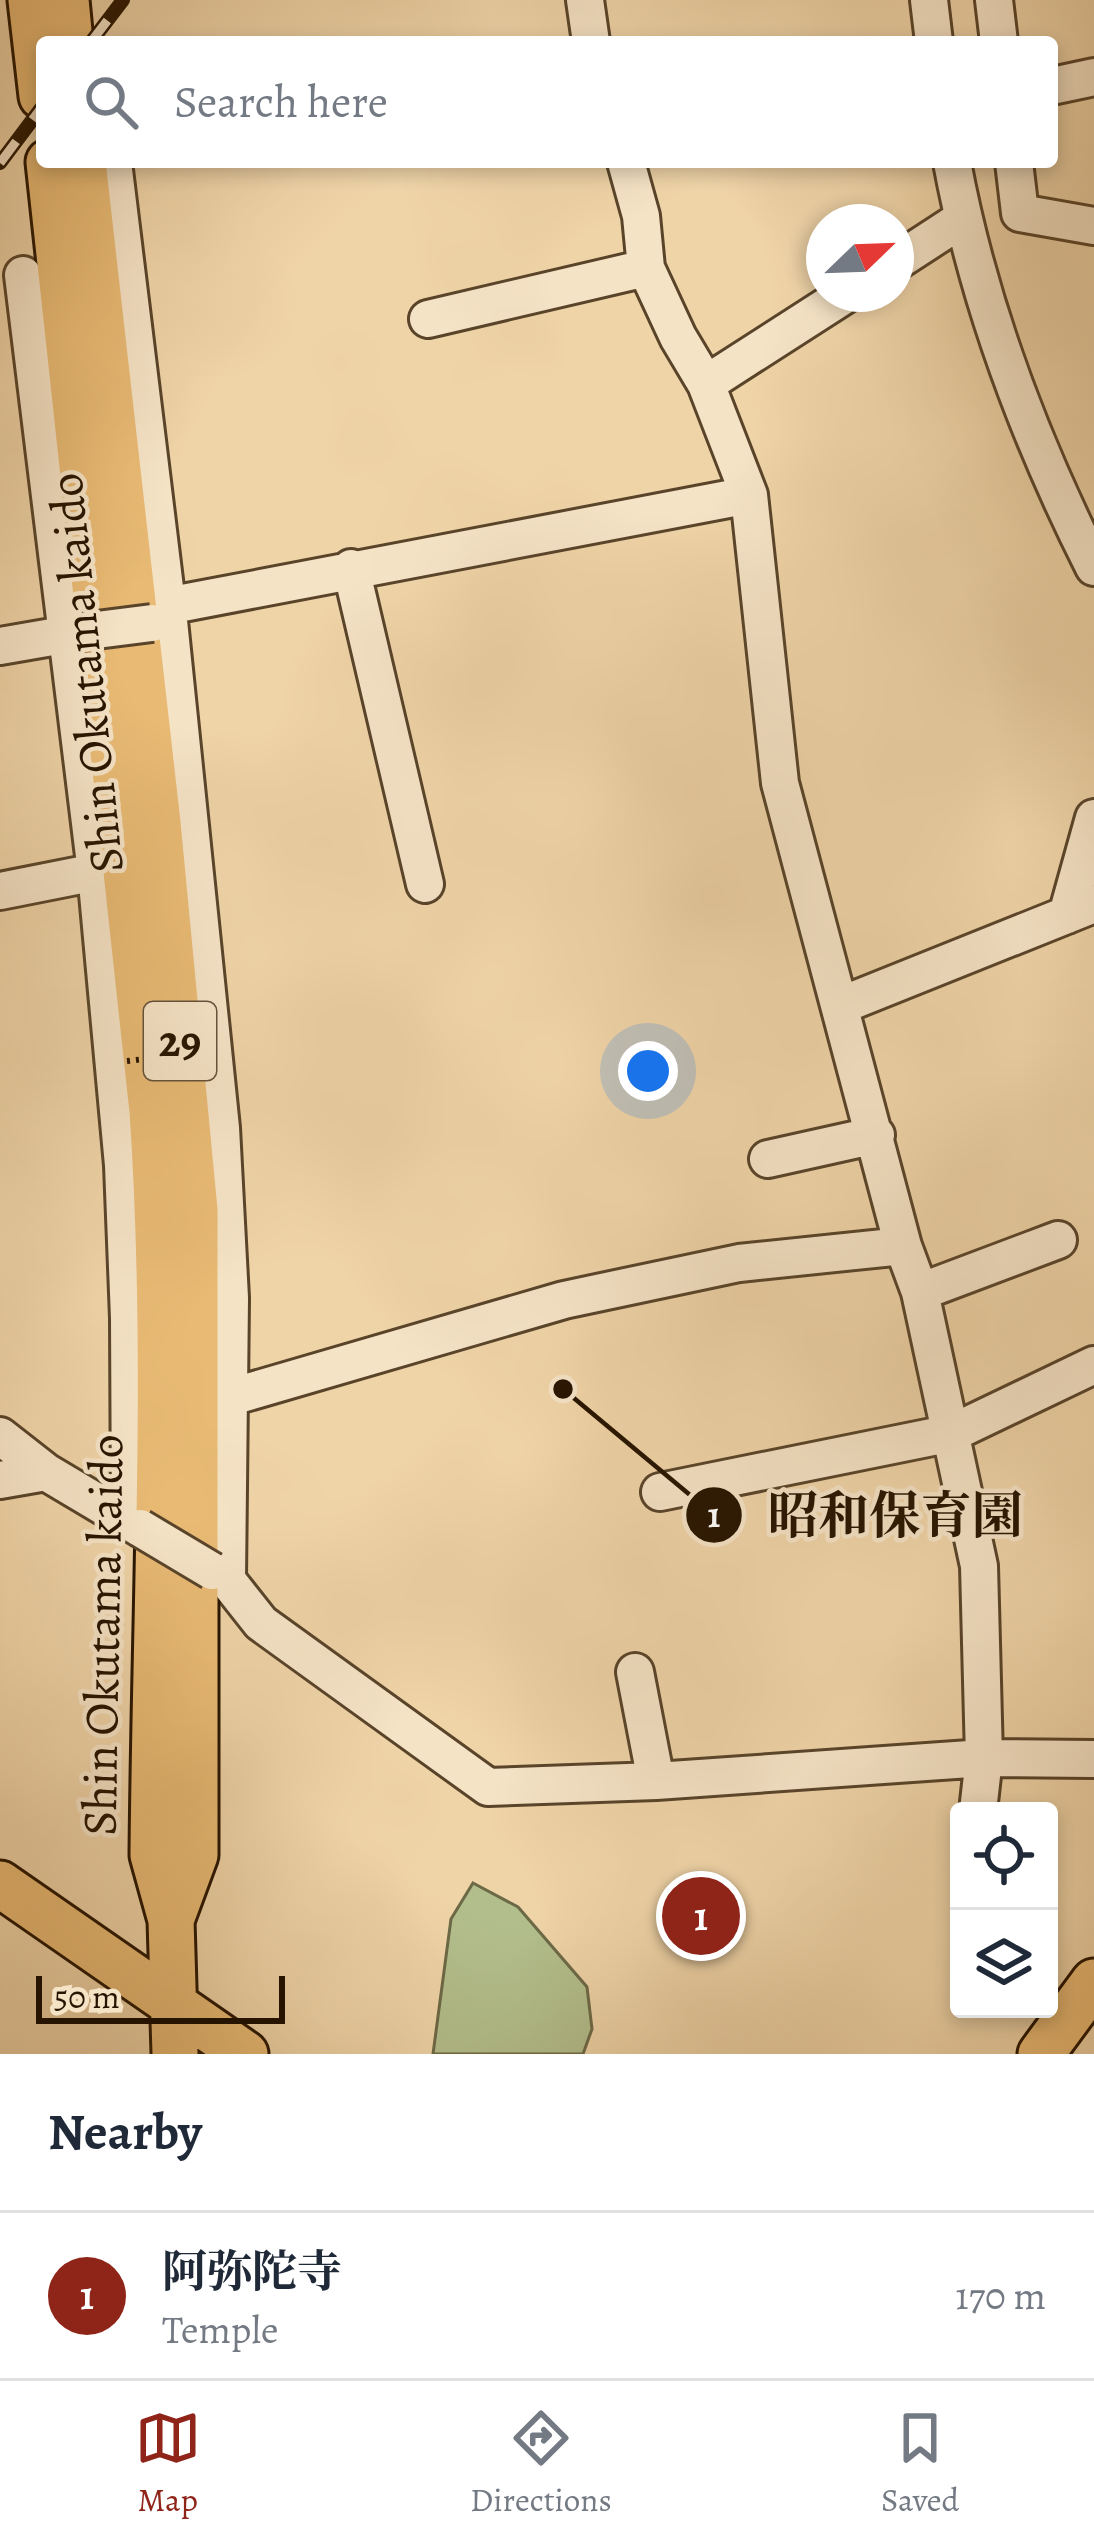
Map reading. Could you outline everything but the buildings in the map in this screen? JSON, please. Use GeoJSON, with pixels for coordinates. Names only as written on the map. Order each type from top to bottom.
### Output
{"type":"FeatureCollection","features":[{"type":"Feature","properties":{"kind":"main road"},"geometry":{"type":"LineString","coordinates":[[31,0],[36,44]]}},
{"type":"Feature","properties":{"kind":"main road"},"geometry":{"type":"LineString","coordinates":[[66,0],[69,36]]}},
{"type":"Feature","properties":{"kind":"main road","name":"Shin Okutama kaido"},"geometry":{"type":"LineString","coordinates":[[51,168],[159,1213],[153,1855],[171,1920]]}},
{"type":"Feature","properties":{"kind":"main road","name":"Shin Okutama kaido"},"geometry":{"type":"LineString","coordinates":[[84,168],[156,800],[195,1210],[195,1856],[171,1920]]}},
{"type":"Feature","properties":{"kind":"main road"},"geometry":{"type":"LineString","coordinates":[[0,1884],[245,2054]]}},
{"type":"Feature","properties":{"kind":"main road","name":"29"},"geometry":{"type":"LineString","coordinates":[[171,1920],[175,2054]]}},
{"type":"Feature","properties":{"kind":"main road"},"geometry":{"type":"LineString","coordinates":[[1049,2030],[1094,1982]]}},
{"type":"Feature","properties":{"kind":"street"},"geometry":{"type":"LineString","coordinates":[[582,36],[585,0]]}},
{"type":"Feature","properties":{"kind":"street"},"geometry":{"type":"LineString","coordinates":[[929,0],[933,36]]}},
{"type":"Feature","properties":{"kind":"street"},"geometry":{"type":"LineString","coordinates":[[994,0],[998,36]]}},
{"type":"Feature","properties":{"kind":"street"},"geometry":{"type":"LineString","coordinates":[[1058,85],[1094,77]]}},
{"type":"Feature","properties":{"kind":"street"},"geometry":{"type":"LineString","coordinates":[[114,168],[221,1128],[231,1397],[220,1576]]}},
{"type":"Feature","properties":{"kind":"street"},"geometry":{"type":"LineString","coordinates":[[628,168],[641,216],[646,268],[706,384],[748,495],[780,783],[903,1246],[920,1292],[952,1433],[979,1565],[984,1758],[980,1802]]}},
{"type":"Feature","properties":{"kind":"street"},"geometry":{"type":"LineString","coordinates":[[953,168],[978,285],[1067,513],[1094,567]]}},
{"type":"Feature","properties":{"kind":"street"},"geometry":{"type":"LineString","coordinates":[[1015,168],[1020,213],[1094,226]]}},
{"type":"Feature","properties":{"kind":"street"},"geometry":{"type":"LineString","coordinates":[[914,251],[962,220]]}},
{"type":"Feature","properties":{"kind":"street"},"geometry":{"type":"LineString","coordinates":[[428,319],[646,268]]}},
{"type":"Feature","properties":{"kind":"street"},"geometry":{"type":"LineString","coordinates":[[23,275],[74,633],[128,1227],[135,1524]]}},
{"type":"Feature","properties":{"kind":"street"},"geometry":{"type":"LineString","coordinates":[[706,384],[818,312]]}},
{"type":"Feature","properties":{"kind":"street"},"geometry":{"type":"LineString","coordinates":[[0,646],[163,617],[351,568],[748,495]]}},
{"type":"Feature","properties":{"kind":"street"},"geometry":{"type":"LineString","coordinates":[[351,568],[425,884]]}},
{"type":"Feature","properties":{"kind":"street"},"geometry":{"type":"LineString","coordinates":[[842,1005],[1080,909],[1094,818]]}},
{"type":"Feature","properties":{"kind":"street"},"geometry":{"type":"LineString","coordinates":[[0,891],[96,872]]}},
{"type":"Feature","properties":{"kind":"street"},"geometry":{"type":"LineString","coordinates":[[768,1159],[876,1135]]}},
{"type":"Feature","properties":{"kind":"street"},"geometry":{"type":"LineString","coordinates":[[920,1292],[1058,1240]]}},
{"type":"Feature","properties":{"kind":"street"},"geometry":{"type":"LineString","coordinates":[[231,1397],[564,1300],[739,1263],[903,1246]]}},
{"type":"Feature","properties":{"kind":"street"},"geometry":{"type":"LineString","coordinates":[[660,1492],[952,1433],[1094,1366]]}},
{"type":"Feature","properties":{"kind":"street"},"geometry":{"type":"LineString","coordinates":[[0,1436],[46,1472],[220,1576],[261,1623],[488,1787],[656,1781],[984,1758],[1094,1759]]}},
{"type":"Feature","properties":{"kind":"street"},"geometry":{"type":"LineString","coordinates":[[0,1480],[46,1472]]}},
{"type":"Feature","properties":{"kind":"street"},"geometry":{"type":"LineString","coordinates":[[635,1672],[656,1781]]}},
{"type":"Feature","properties":{"kind":"path"},"geometry":{"type":"LineString","coordinates":[[127,1060],[197,1053]]}},
{"type":"Feature","properties":{"kind":"green space"},"geometry":{"type":"Polygon","coordinates":[[[473,1883],[518,1907],[587,1987],[592,2029],[583,2054],[433,2054],[451,1919],[473,1883]]]}},
{"type":"Feature","properties":{"kind":"railway"},"geometry":{"type":"LineString","coordinates":[[96,36],[123,0]]}},
{"type":"Feature","properties":{"kind":"railway"},"geometry":{"type":"LineString","coordinates":[[0,163],[36,115]]}},
{"type":"Feature","properties":{"kind":"place","name":"昭和保育園"},"geometry":{"type":"Point","coordinates":[563,1389]}},
{"type":"Feature","properties":{"kind":"place","name":"阿弥陀寺"},"geometry":{"type":"Point","coordinates":[701,1916]}}]}
